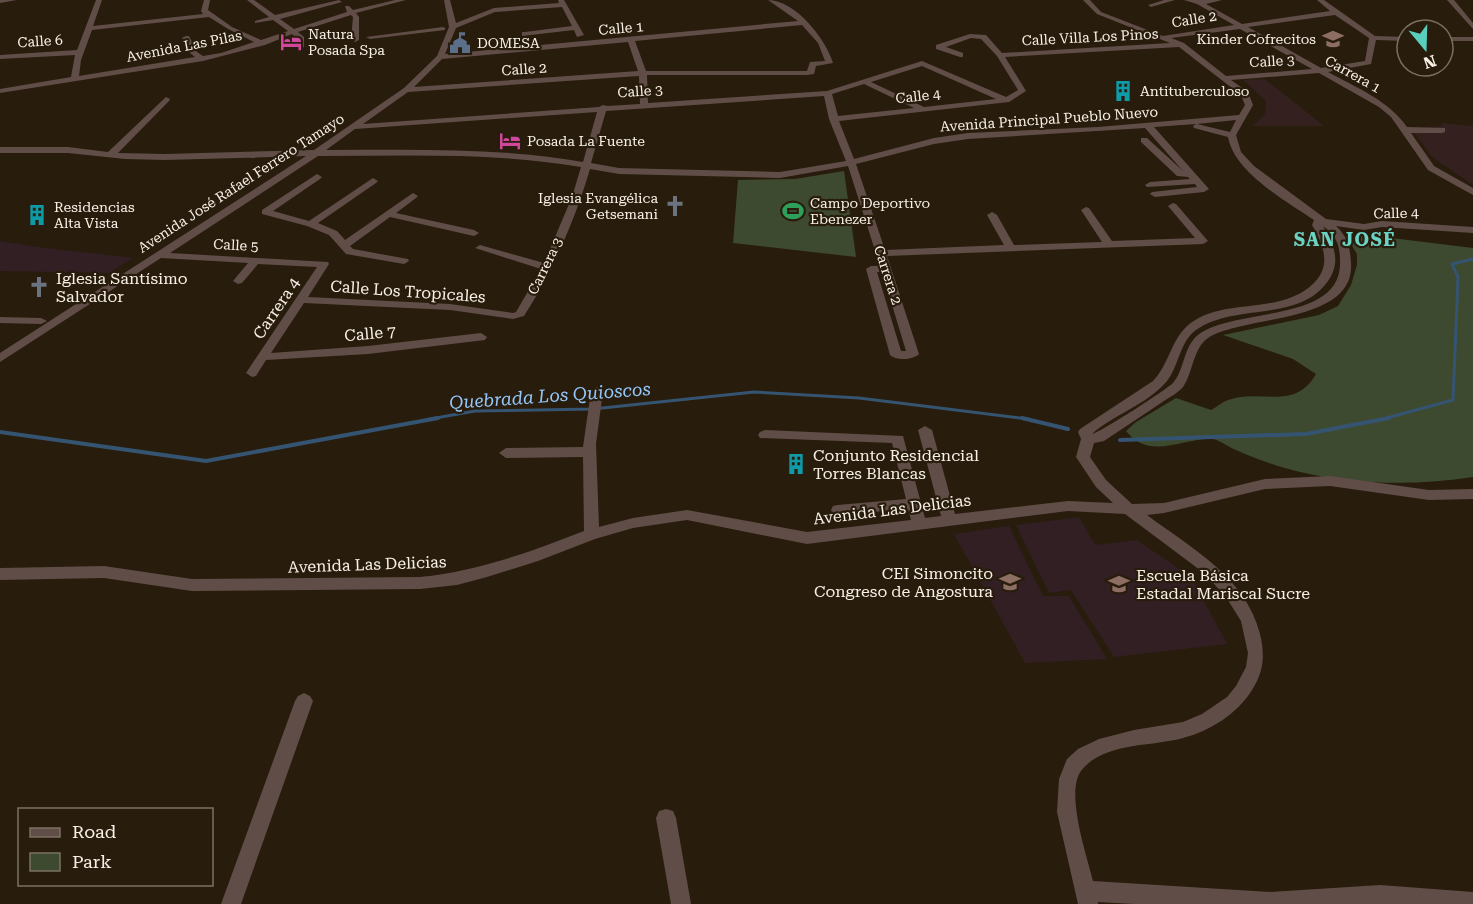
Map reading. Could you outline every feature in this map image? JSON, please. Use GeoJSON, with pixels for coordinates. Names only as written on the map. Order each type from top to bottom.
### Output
{"type":"FeatureCollection","features":[{"type":"Feature","properties":{"kind":"street"},"geometry":{"type":"LineString","coordinates":[[0,1],[14,0]]}},
{"type":"Feature","properties":{"kind":"street"},"geometry":{"type":"LineString","coordinates":[[75,78],[81,52],[99,0]]}},
{"type":"Feature","properties":{"kind":"street"},"geometry":{"type":"LineString","coordinates":[[207,0],[203,7],[210,15],[262,44]]}},
{"type":"Feature","properties":{"kind":"street"},"geometry":{"type":"LineString","coordinates":[[250,0],[300,37],[300,47]]}},
{"type":"Feature","properties":{"kind":"street","name":"Avenida Las Pilas"},"geometry":{"type":"LineString","coordinates":[[0,91],[203,59],[262,44],[353,12],[401,0]]}},
{"type":"Feature","properties":{"kind":"street"},"geometry":{"type":"LineString","coordinates":[[370,37],[443,29],[439,0]]}},
{"type":"Feature","properties":{"kind":"street"},"geometry":{"type":"LineString","coordinates":[[447,0],[453,27],[494,10],[562,2],[584,43]]}},
{"type":"Feature","properties":{"kind":"street"},"geometry":{"type":"LineString","coordinates":[[494,0],[494,10]]}},
{"type":"Feature","properties":{"kind":"street"},"geometry":{"type":"LineString","coordinates":[[771,0],[804,23],[829,59],[829,63],[809,69],[772,64]]}},
{"type":"Feature","properties":{"kind":"street"},"geometry":{"type":"LineString","coordinates":[[1086,0],[1099,13],[1166,37],[1180,45],[1226,78],[1250,100],[1246,113],[1241,117],[1232,135],[1237,153],[1287,197],[1335,229],[1342,240],[1348,258],[1346,274],[1338,289],[1327,300],[1313,307],[1222,327],[1206,334],[1197,342],[1177,386],[1099,438],[1088,439]]}},
{"type":"Feature","properties":{"kind":"street"},"geometry":{"type":"LineString","coordinates":[[1150,5],[1172,0]]}},
{"type":"Feature","properties":{"kind":"street"},"geometry":{"type":"LineString","coordinates":[[1187,0],[1200,3],[1219,0]]}},
{"type":"Feature","properties":{"kind":"street"},"geometry":{"type":"LineString","coordinates":[[1320,0],[1334,13],[1364,28],[1373,38],[1395,39]]}},
{"type":"Feature","properties":{"kind":"street"},"geometry":{"type":"LineString","coordinates":[[1450,0],[1473,27]]}},
{"type":"Feature","properties":{"kind":"street"},"geometry":{"type":"LineString","coordinates":[[1461,0],[1473,14]]}},
{"type":"Feature","properties":{"kind":"street"},"geometry":{"type":"LineString","coordinates":[[257,22],[337,1],[353,12],[355,40]]}},
{"type":"Feature","properties":{"kind":"street","name":"Carrera 1"},"geometry":{"type":"LineString","coordinates":[[1200,3],[1382,105],[1394,115],[1431,168],[1473,192]]}},
{"type":"Feature","properties":{"kind":"street","name":"Calle 2"},"geometry":{"type":"LineString","coordinates":[[1166,37],[1334,13]]}},
{"type":"Feature","properties":{"kind":"street"},"geometry":{"type":"LineString","coordinates":[[91,28],[210,15]]}},
{"type":"Feature","properties":{"kind":"street","name":"Calle 1"},"geometry":{"type":"LineString","coordinates":[[440,57],[804,23]]}},
{"type":"Feature","properties":{"kind":"street","name":"Avenida José Rafael Ferrero Tamayo"},"geometry":{"type":"LineString","coordinates":[[0,348],[259,190],[356,127],[406,90],[440,57],[453,27]]}},
{"type":"Feature","properties":{"kind":"street"},"geometry":{"type":"LineString","coordinates":[[525,34],[577,28]]}},
{"type":"Feature","properties":{"kind":"street","name":"Avenida José Rafael Ferrero Tamayo"},"geometry":{"type":"LineString","coordinates":[[0,358],[396,89],[429,58],[438,45],[443,29]]}},
{"type":"Feature","properties":{"kind":"street"},"geometry":{"type":"LineString","coordinates":[[960,55],[939,47],[977,36],[983,37],[1000,56],[1022,91],[1006,100]]}},
{"type":"Feature","properties":{"kind":"street"},"geometry":{"type":"LineString","coordinates":[[186,38],[194,53],[203,59]]}},
{"type":"Feature","properties":{"kind":"street","name":"Calle 3"},"geometry":{"type":"LineString","coordinates":[[1226,78],[1322,72],[1368,62],[1373,38]]}},
{"type":"Feature","properties":{"kind":"street"},"geometry":{"type":"LineString","coordinates":[[631,39],[643,73],[644,104]]}},
{"type":"Feature","properties":{"kind":"street"},"geometry":{"type":"LineString","coordinates":[[1455,39],[1473,39]]}},
{"type":"Feature","properties":{"kind":"street","name":"Calle Villa Los Pinos"},"geometry":{"type":"LineString","coordinates":[[1000,56],[1180,45]]}},
{"type":"Feature","properties":{"kind":"street","name":"Calle 6"},"geometry":{"type":"LineString","coordinates":[[0,57],[81,52]]}},
{"type":"Feature","properties":{"kind":"street","name":"Calle 3"},"geometry":{"type":"LineString","coordinates":[[356,127],[644,104],[828,93],[922,63],[1006,100]]}},
{"type":"Feature","properties":{"kind":"street","name":"Calle 2"},"geometry":{"type":"LineString","coordinates":[[396,89],[643,73],[809,69]]}},
{"type":"Feature","properties":{"kind":"street"},"geometry":{"type":"LineString","coordinates":[[863,81],[922,108]]}},
{"type":"Feature","properties":{"kind":"street","name":"Carrera 2"},"geometry":{"type":"LineString","coordinates":[[828,93],[833,119],[851,163],[881,253],[913,354],[896,354],[871,270],[886,269]]}},
{"type":"Feature","properties":{"kind":"street"},"geometry":{"type":"LineString","coordinates":[[111,154],[166,99]]}},
{"type":"Feature","properties":{"kind":"street","name":"Calle 4"},"geometry":{"type":"LineString","coordinates":[[833,119],[1006,100]]}},
{"type":"Feature","properties":{"kind":"street","name":"Carrera 3"},"geometry":{"type":"LineString","coordinates":[[513,316],[523,312],[547,267],[588,166],[603,107]]}},
{"type":"Feature","properties":{"kind":"street","name":"Avenida Principal Pueblo Nuevo"},"geometry":{"type":"LineString","coordinates":[[0,150],[68,150],[165,157],[303,153],[500,153],[638,172],[780,175],[851,163],[934,141],[968,136],[1177,124],[1241,117]]}},
{"type":"Feature","properties":{"kind":"street"},"geometry":{"type":"LineString","coordinates":[[1177,124],[1209,128],[1232,135]]}},
{"type":"Feature","properties":{"kind":"street"},"geometry":{"type":"LineString","coordinates":[[1148,126],[1204,190],[1155,194]]}},
{"type":"Feature","properties":{"kind":"street"},"geometry":{"type":"LineString","coordinates":[[1403,130],[1442,130]]}},
{"type":"Feature","properties":{"kind":"street"},"geometry":{"type":"LineString","coordinates":[[1144,140],[1180,174],[1194,177]]}},
{"type":"Feature","properties":{"kind":"street"},"geometry":{"type":"LineString","coordinates":[[317,177],[265,212],[310,224],[337,235],[350,252],[405,261]]}},
{"type":"Feature","properties":{"kind":"street"},"geometry":{"type":"LineString","coordinates":[[1150,185],[1194,177]]}},
{"type":"Feature","properties":{"kind":"street"},"geometry":{"type":"LineString","coordinates":[[310,224],[373,181]]}},
{"type":"Feature","properties":{"kind":"street"},"geometry":{"type":"LineString","coordinates":[[259,190],[289,195]]}},
{"type":"Feature","properties":{"kind":"street"},"geometry":{"type":"LineString","coordinates":[[344,246],[413,196]]}},
{"type":"Feature","properties":{"kind":"street"},"geometry":{"type":"LineString","coordinates":[[881,253],[1203,241],[1173,206]]}},
{"type":"Feature","properties":{"kind":"street"},"geometry":{"type":"LineString","coordinates":[[1086,210],[1108,245]]}},
{"type":"Feature","properties":{"kind":"street"},"geometry":{"type":"LineString","coordinates":[[389,214],[474,232]]}},
{"type":"Feature","properties":{"kind":"street"},"geometry":{"type":"LineString","coordinates":[[992,215],[1011,249]]}},
{"type":"Feature","properties":{"kind":"street"},"geometry":{"type":"LineString","coordinates":[[1319,220],[1317,225],[1326,239],[1330,258],[1326,276],[1312,293],[1288,303],[1211,319],[1190,328],[1163,379],[1085,432],[1088,439],[1083,449],[1088,465],[1123,507],[1180,545],[1212,570],[1233,595],[1248,622],[1256,653],[1252,679],[1237,699],[1213,715],[1185,729],[1092,750],[1079,759],[1069,777],[1069,823],[1073,852],[1087,898],[1270,902],[1380,896],[1473,902]]}},
{"type":"Feature","properties":{"kind":"street","name":"Calle 4"},"geometry":{"type":"LineString","coordinates":[[1319,220],[1350,226],[1393,225],[1473,230]]}},
{"type":"Feature","properties":{"kind":"street"},"geometry":{"type":"LineString","coordinates":[[480,248],[547,267]]}},
{"type":"Feature","properties":{"kind":"street","name":"Calle 5"},"geometry":{"type":"LineString","coordinates":[[154,254],[255,261],[322,262]]}},
{"type":"Feature","properties":{"kind":"street"},"geometry":{"type":"LineString","coordinates":[[238,281],[255,261]]}},
{"type":"Feature","properties":{"kind":"street","name":"Carrera 4"},"geometry":{"type":"LineString","coordinates":[[252,372],[323,268],[322,262]]}},
{"type":"Feature","properties":{"kind":"street","name":"Calle Los Tropicales"},"geometry":{"type":"LineString","coordinates":[[301,300],[450,308],[513,316]]}},
{"type":"Feature","properties":{"kind":"street"},"geometry":{"type":"LineString","coordinates":[[0,320],[41,321]]}},
{"type":"Feature","properties":{"kind":"street","name":"Calle 7"},"geometry":{"type":"LineString","coordinates":[[262,357],[368,350],[481,337]]}},
{"type":"Feature","properties":{"kind":"street"},"geometry":{"type":"LineString","coordinates":[[592,534],[589,477],[593,409],[597,391]]}},
{"type":"Feature","properties":{"kind":"street"},"geometry":{"type":"LineString","coordinates":[[925,430],[949,519]]}},
{"type":"Feature","properties":{"kind":"street"},"geometry":{"type":"LineString","coordinates":[[765,435],[898,439],[919,524]]}},
{"type":"Feature","properties":{"kind":"street"},"geometry":{"type":"LineString","coordinates":[[506,453],[591,452]]}},
{"type":"Feature","properties":{"kind":"street","name":"Avenida Las Delicias"},"geometry":{"type":"LineString","coordinates":[[0,574],[104,572],[192,585],[420,583],[457,579],[487,571],[592,534],[633,523],[687,515],[807,538],[856,534],[949,519],[1068,506],[1147,510],[1265,484],[1291,482],[1330,482],[1447,496],[1473,494]]}},
{"type":"Feature","properties":{"kind":"street"},"geometry":{"type":"LineString","coordinates":[[838,510],[914,503]]}},
{"type":"Feature","properties":{"kind":"street"},"geometry":{"type":"LineString","coordinates":[[231,904],[304,701]]}},
{"type":"Feature","properties":{"kind":"street"},"geometry":{"type":"LineString","coordinates":[[666,818],[681,904]]}},
{"type":"Feature","properties":{"kind":"shaded area"},"geometry":{"type":"Polygon","coordinates":[[[1265,79],[1324,126],[1253,126],[1265,114],[1266,101],[1243,80],[1265,79]]]}},
{"type":"Feature","properties":{"kind":"shaded area"},"geometry":{"type":"Polygon","coordinates":[[[1442,123],[1473,126],[1473,185],[1432,157],[1411,128],[1442,126],[1442,123]]]}},
{"type":"Feature","properties":{"kind":"shaded area"},"geometry":{"type":"Polygon","coordinates":[[[0,241],[133,258],[109,273],[0,271],[0,241]]]}},
{"type":"Feature","properties":{"kind":"shaded area","name":"Escuela Básica Estadal Mariscal Sucre"},"geometry":{"type":"Polygon","coordinates":[[[1079,517],[1095,545],[1137,540],[1191,577],[1227,644],[1114,657],[1071,590],[1049,593],[1016,525],[1079,517]]]}},
{"type":"Feature","properties":{"kind":"shaded area","name":"CEI Simoncito Congreso de Angostura"},"geometry":{"type":"Polygon","coordinates":[[[1009,526],[1043,596],[1069,596],[1107,659],[1025,663],[954,534],[1009,526]]]}},
{"type":"Feature","properties":{"kind":"green space","name":"Campo Deportivo Ebenezer"},"geometry":{"type":"Polygon","coordinates":[[[844,171],[856,257],[733,243],[738,180],[795,179],[844,171]]]}},
{"type":"Feature","properties":{"kind":"green space"},"geometry":{"type":"Polygon","coordinates":[[[1367,235],[1473,248],[1473,477],[1407,483],[1339,479],[1317,476],[1265,462],[1214,439],[1166,446],[1145,445],[1135,440],[1126,431],[1136,422],[1176,398],[1211,410],[1228,400],[1240,397],[1287,396],[1307,386],[1316,374],[1293,359],[1223,335],[1319,315],[1338,306],[1351,285],[1357,265],[1357,254],[1349,241],[1353,236],[1367,235]]]}},
{"type":"Feature","properties":{"kind":"waterway","name":"Quebrada Los Quioscos"},"geometry":{"type":"LineString","coordinates":[[1383,419],[1453,400],[1458,277],[1452,264],[1473,259]]}},
{"type":"Feature","properties":{"kind":"waterway","name":"Quebrada Los Quioscos"},"geometry":{"type":"LineString","coordinates":[[430,419],[475,411],[593,409],[754,392],[859,398],[1024,419]]}},
{"type":"Feature","properties":{"kind":"waterway","name":"Quebrada Los Quioscos"},"geometry":{"type":"LineString","coordinates":[[0,432],[206,461],[438,418]]}},
{"type":"Feature","properties":{"kind":"waterway","name":"Quebrada Los Quioscos"},"geometry":{"type":"LineString","coordinates":[[1120,440],[1306,434],[1389,418]]}},
{"type":"Feature","properties":{"kind":"waterway","name":"Quebrada Los Quioscos"},"geometry":{"type":"LineString","coordinates":[[1024,419],[1068,429]]}},
{"type":"Feature","properties":{"kind":"place","name":"Kinder Cofrecitos"},"geometry":{"type":"Point","coordinates":[1333,39]}},
{"type":"Feature","properties":{"kind":"place","name":"Natura Posada Spa"},"geometry":{"type":"Point","coordinates":[291,42]}},
{"type":"Feature","properties":{"kind":"place","name":"DOMESA"},"geometry":{"type":"Point","coordinates":[460,43]}},
{"type":"Feature","properties":{"kind":"place","name":"Antituberculoso"},"geometry":{"type":"Point","coordinates":[1123,91]}},
{"type":"Feature","properties":{"kind":"place","name":"Posada La Fuente"},"geometry":{"type":"Point","coordinates":[510,141]}},
{"type":"Feature","properties":{"kind":"place","name":"Iglesia Evangélica Getsemani"},"geometry":{"type":"Point","coordinates":[675,206]}},
{"type":"Feature","properties":{"kind":"place","name":"Campo Deportivo Ebenezer"},"geometry":{"type":"Point","coordinates":[793,211]}},
{"type":"Feature","properties":{"kind":"place","name":"Residencias Alta Vista"},"geometry":{"type":"Point","coordinates":[37,215]}},
{"type":"Feature","properties":{"kind":"place","name":"Iglesia Santísimo Salvador"},"geometry":{"type":"Point","coordinates":[39,287]}},
{"type":"Feature","properties":{"kind":"place","name":"Conjunto Residencial Torres Blancas"},"geometry":{"type":"Point","coordinates":[796,464]}},
{"type":"Feature","properties":{"kind":"place","name":"CEI Simoncito Congreso de Angostura"},"geometry":{"type":"Point","coordinates":[1010,582]}},
{"type":"Feature","properties":{"kind":"place","name":"Escuela Básica Estadal Mariscal Sucre"},"geometry":{"type":"Point","coordinates":[1119,584]}},
{"type":"Feature","properties":{"kind":"district","name":"SAN JOSÉ"},"geometry":{"type":"Point","coordinates":[1345,240]}}]}
